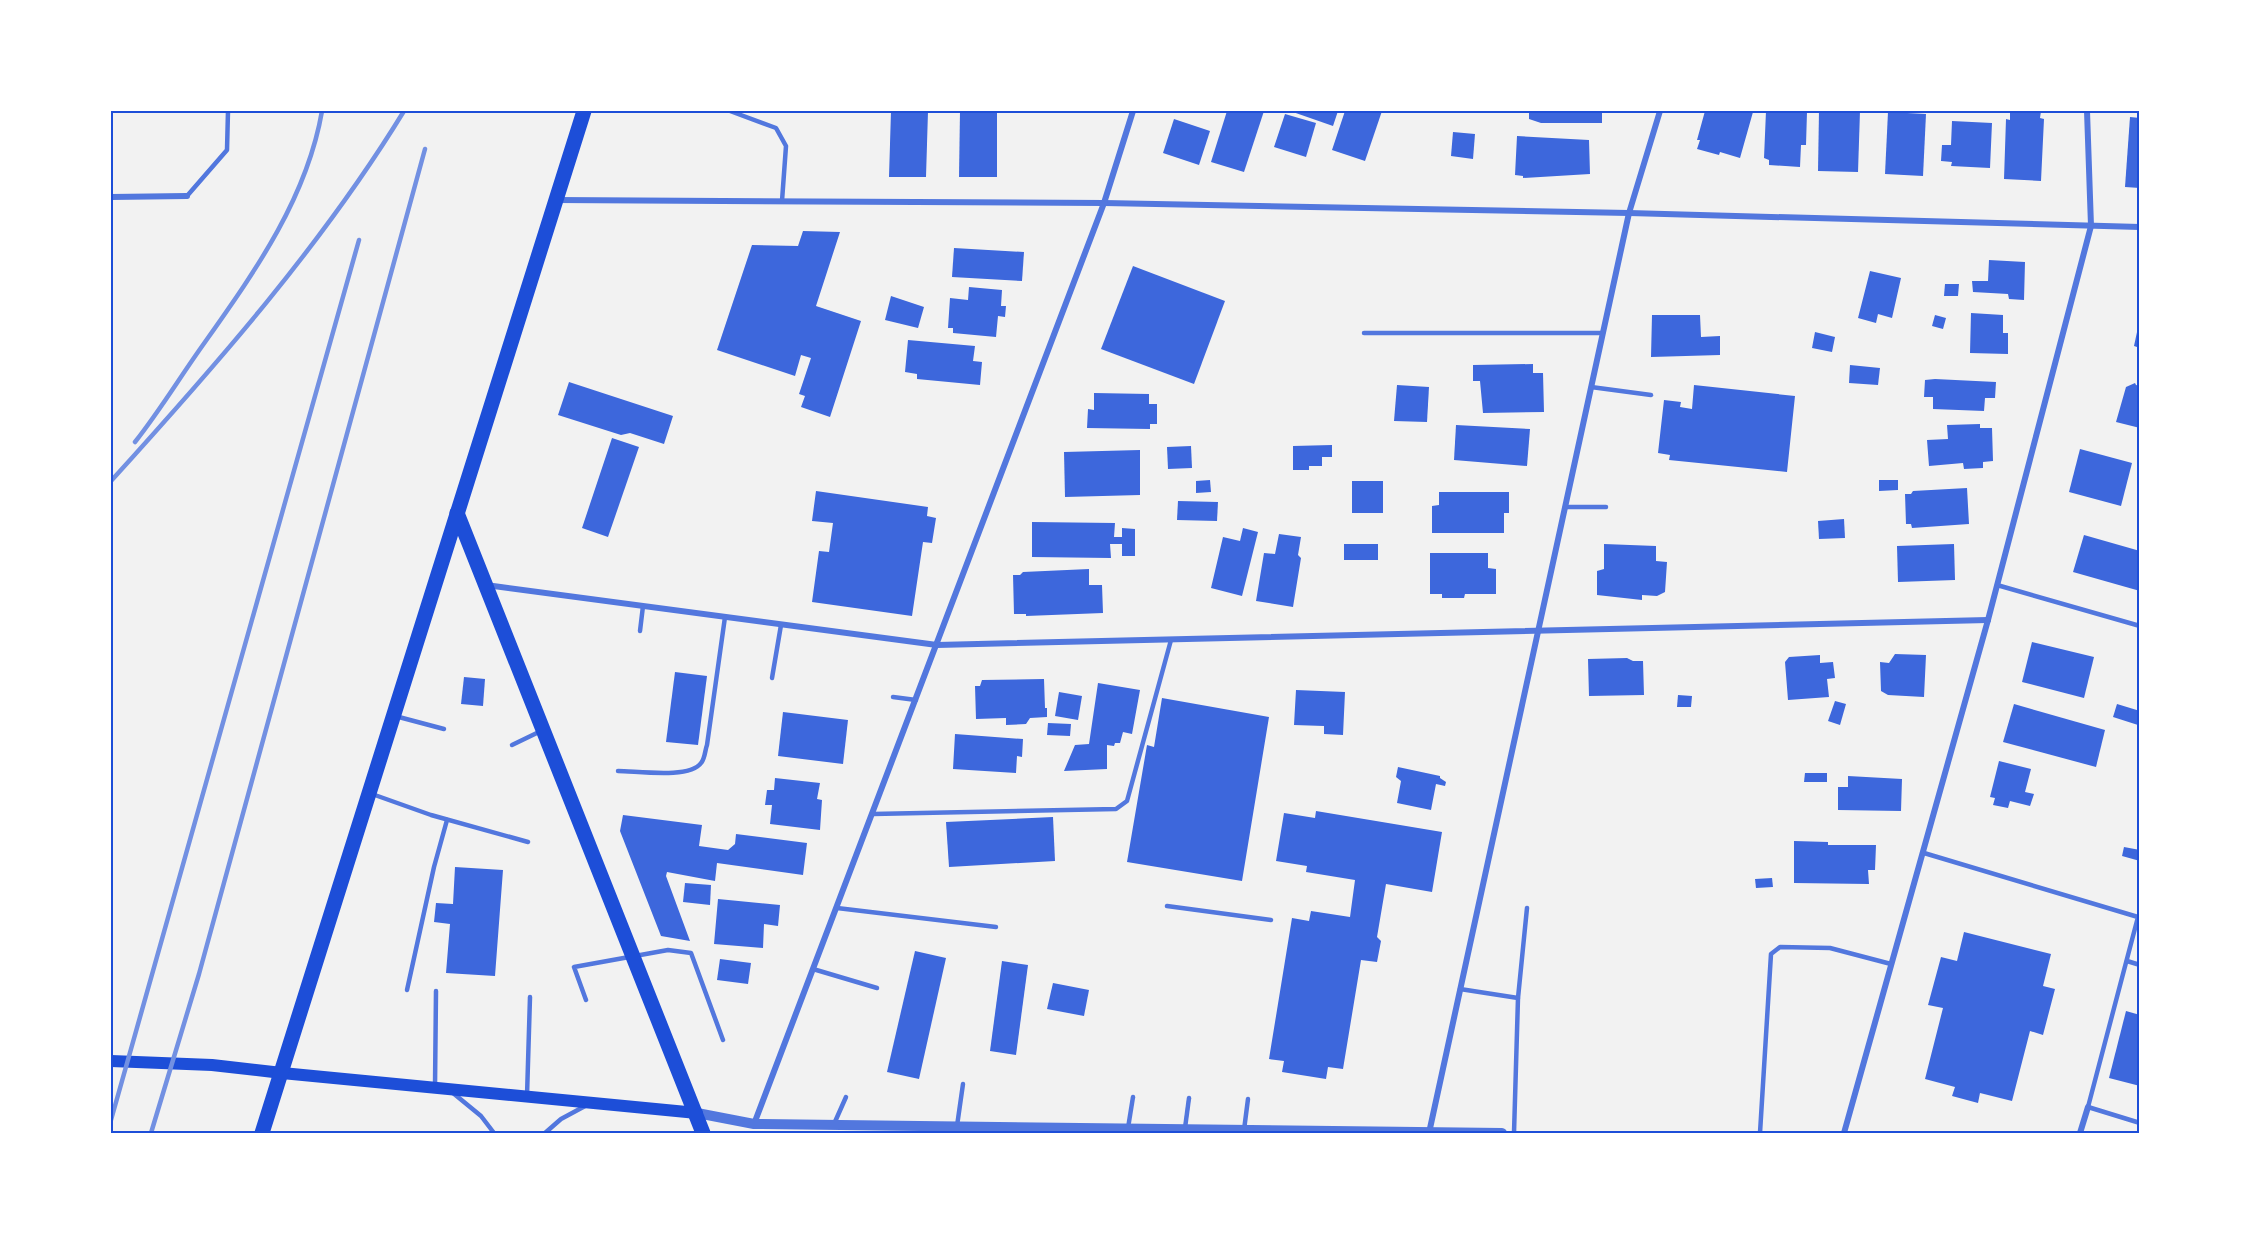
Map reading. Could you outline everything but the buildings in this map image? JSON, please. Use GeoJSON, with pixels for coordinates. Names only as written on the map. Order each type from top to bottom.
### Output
{"type":"FeatureCollection","features":[{"type":"Feature","properties":{"kind":"main road"},"geometry":{"type":"LineString","coordinates":[[262,1133],[584,111]]}},
{"type":"Feature","properties":{"kind":"main road"},"geometry":{"type":"LineString","coordinates":[[457,513],[703,1133]]}},
{"type":"Feature","properties":{"kind":"main road"},"geometry":{"type":"LineString","coordinates":[[116,1061],[234,1067],[697,1113]]}},
{"type":"Feature","properties":{"kind":"street"},"geometry":{"type":"LineString","coordinates":[[753,1128],[1104,203],[1133,111]]}},
{"type":"Feature","properties":{"kind":"street"},"geometry":{"type":"LineString","coordinates":[[1429,1133],[1629,213],[1660,111]]}},
{"type":"Feature","properties":{"kind":"street"},"geometry":{"type":"LineString","coordinates":[[1844,1133],[1998,585],[2091,226],[2087,111]]}},
{"type":"Feature","properties":{"kind":"street"},"geometry":{"type":"LineString","coordinates":[[111,197],[187,196]]}},
{"type":"Feature","properties":{"kind":"street"},"geometry":{"type":"LineString","coordinates":[[555,200],[1104,203],[1629,213],[2140,227]]}},
{"type":"Feature","properties":{"kind":"street"},"geometry":{"type":"LineString","coordinates":[[486,585],[937,645],[1988,620]]}},
{"type":"Feature","properties":{"kind":"street"},"geometry":{"type":"LineString","coordinates":[[2080,1133],[2088,1107]]}},
{"type":"Feature","properties":{"kind":"street"},"geometry":{"type":"LineString","coordinates":[[697,1113],[753,1128],[834,1125],[927,1129],[957,1126],[1030,1130],[1128,1128],[1145,1131],[1185,1129],[1502,1133]]}},
{"type":"Feature","properties":{"kind":"lane"},"geometry":{"type":"LineString","coordinates":[[187,196],[227,150],[228,111]]}},
{"type":"Feature","properties":{"kind":"lane"},"geometry":{"type":"LineString","coordinates":[[730,111],[776,128],[786,146],[782,201]]}},
{"type":"Feature","properties":{"kind":"lane"},"geometry":{"type":"LineString","coordinates":[[1364,333],[1603,333]]}},
{"type":"Feature","properties":{"kind":"lane"},"geometry":{"type":"LineString","coordinates":[[1592,387],[1651,395]]}},
{"type":"Feature","properties":{"kind":"lane"},"geometry":{"type":"LineString","coordinates":[[1565,507],[1606,507]]}},
{"type":"Feature","properties":{"kind":"lane"},"geometry":{"type":"LineString","coordinates":[[1998,585],[2140,626]]}},
{"type":"Feature","properties":{"kind":"lane"},"geometry":{"type":"LineString","coordinates":[[640,631],[643,606]]}},
{"type":"Feature","properties":{"kind":"lane"},"geometry":{"type":"LineString","coordinates":[[618,771],[677,773],[693,770],[702,762],[707,745],[725,617]]}},
{"type":"Feature","properties":{"kind":"lane"},"geometry":{"type":"LineString","coordinates":[[772,678],[781,625]]}},
{"type":"Feature","properties":{"kind":"lane"},"geometry":{"type":"LineString","coordinates":[[873,814],[1116,809],[1127,801],[1171,640]]}},
{"type":"Feature","properties":{"kind":"lane"},"geometry":{"type":"LineString","coordinates":[[893,697],[916,700]]}},
{"type":"Feature","properties":{"kind":"lane"},"geometry":{"type":"LineString","coordinates":[[394,716],[444,729]]}},
{"type":"Feature","properties":{"kind":"lane"},"geometry":{"type":"LineString","coordinates":[[512,745],[544,730]]}},
{"type":"Feature","properties":{"kind":"lane"},"geometry":{"type":"LineString","coordinates":[[370,793],[447,820],[528,842]]}},
{"type":"Feature","properties":{"kind":"lane"},"geometry":{"type":"LineString","coordinates":[[407,990],[434,867],[447,820]]}},
{"type":"Feature","properties":{"kind":"lane"},"geometry":{"type":"LineString","coordinates":[[1924,853],[2138,917],[2088,1107],[2140,1123]]}},
{"type":"Feature","properties":{"kind":"lane"},"geometry":{"type":"LineString","coordinates":[[1167,906],[1271,920]]}},
{"type":"Feature","properties":{"kind":"lane"},"geometry":{"type":"LineString","coordinates":[[837,908],[996,927]]}},
{"type":"Feature","properties":{"kind":"lane"},"geometry":{"type":"LineString","coordinates":[[1514,1133],[1518,998],[1527,908]]}},
{"type":"Feature","properties":{"kind":"lane"},"geometry":{"type":"LineString","coordinates":[[1760,1133],[1771,954],[1780,947],[1830,948],[1892,964]]}},
{"type":"Feature","properties":{"kind":"lane"},"geometry":{"type":"LineString","coordinates":[[586,1000],[574,967],[668,950],[691,953],[723,1040]]}},
{"type":"Feature","properties":{"kind":"lane"},"geometry":{"type":"LineString","coordinates":[[2127,961],[2140,965]]}},
{"type":"Feature","properties":{"kind":"lane"},"geometry":{"type":"LineString","coordinates":[[813,969],[877,988]]}},
{"type":"Feature","properties":{"kind":"lane"},"geometry":{"type":"LineString","coordinates":[[1460,989],[1518,998]]}},
{"type":"Feature","properties":{"kind":"lane"},"geometry":{"type":"LineString","coordinates":[[435,1087],[436,991]]}},
{"type":"Feature","properties":{"kind":"lane"},"geometry":{"type":"LineString","coordinates":[[527,1096],[530,997]]}},
{"type":"Feature","properties":{"kind":"lane"},"geometry":{"type":"LineString","coordinates":[[957,1126],[963,1084]]}},
{"type":"Feature","properties":{"kind":"lane"},"geometry":{"type":"LineString","coordinates":[[449,1089],[481,1116],[494,1133]]}},
{"type":"Feature","properties":{"kind":"lane"},"geometry":{"type":"LineString","coordinates":[[834,1125],[846,1097]]}},
{"type":"Feature","properties":{"kind":"lane"},"geometry":{"type":"LineString","coordinates":[[1128,1128],[1133,1097]]}},
{"type":"Feature","properties":{"kind":"lane"},"geometry":{"type":"LineString","coordinates":[[1185,1129],[1190,1098]]}},
{"type":"Feature","properties":{"kind":"lane"},"geometry":{"type":"LineString","coordinates":[[1244,1130],[1248,1100]]}},
{"type":"Feature","properties":{"kind":"lane"},"geometry":{"type":"LineString","coordinates":[[545,1133],[561,1119],[592,1102]]}},
{"type":"Feature","properties":{"kind":"railway"},"geometry":{"type":"LineString","coordinates":[[135,442],[237,296],[274,238],[303,177],[322,111]]}},
{"type":"Feature","properties":{"kind":"railway"},"geometry":{"type":"LineString","coordinates":[[111,481],[229,348],[303,256],[339,209],[404,111]]}},
{"type":"Feature","properties":{"kind":"railway"},"geometry":{"type":"LineString","coordinates":[[151,1133],[199,974],[425,149]]}},
{"type":"Feature","properties":{"kind":"railway"},"geometry":{"type":"LineString","coordinates":[[111,1120],[359,240]]}}]}
